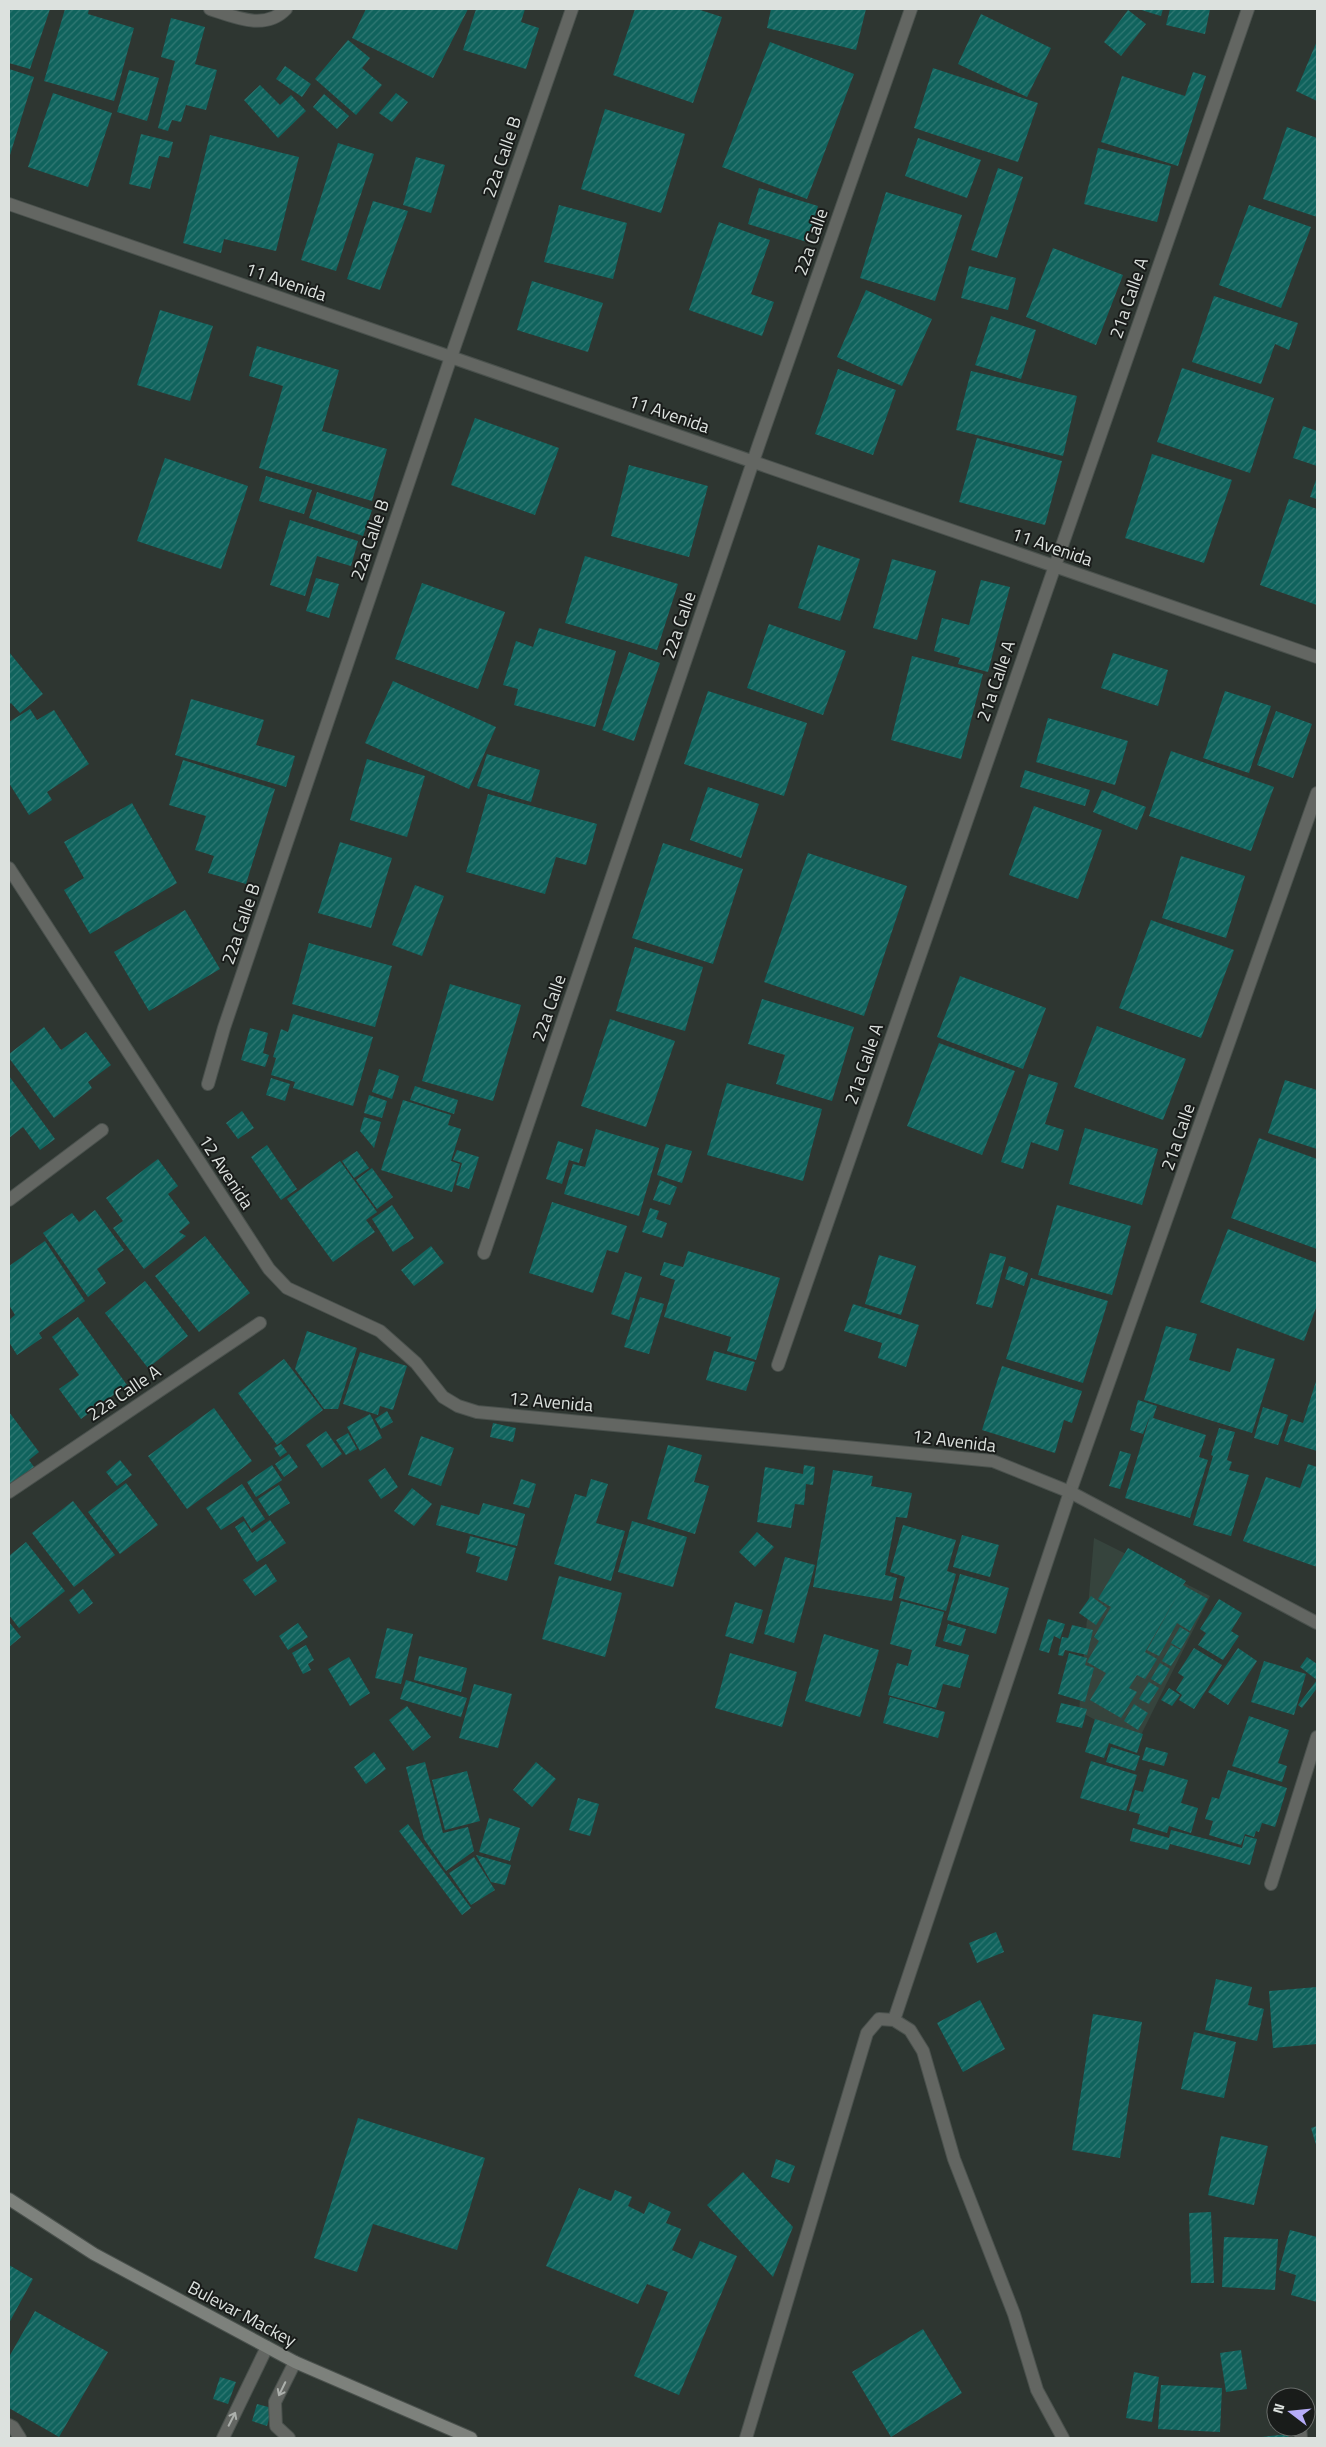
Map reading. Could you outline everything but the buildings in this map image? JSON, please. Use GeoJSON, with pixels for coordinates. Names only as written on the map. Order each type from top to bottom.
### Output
{"type":"FeatureCollection","features":[{"type":"Feature","properties":{"kind":"main road","name":"Bulevar Mackey"},"geometry":{"type":"LineString","coordinates":[[9,2199],[94,2254],[295,2362],[471,2438]]}},
{"type":"Feature","properties":{"kind":"street"},"geometry":{"type":"LineString","coordinates":[[210,9],[245,20],[260,21],[271,18],[286,9]]}},
{"type":"Feature","properties":{"kind":"street","name":"22a Calle B"},"geometry":{"type":"LineString","coordinates":[[208,1084],[227,1019],[450,357],[572,9]]}},
{"type":"Feature","properties":{"kind":"street","name":"22a Calle"},"geometry":{"type":"LineString","coordinates":[[484,1254],[753,462],[912,9]]}},
{"type":"Feature","properties":{"kind":"street","name":"21a Calle A"},"geometry":{"type":"LineString","coordinates":[[778,1365],[1248,9]]}},
{"type":"Feature","properties":{"kind":"street","name":"11 Avenida"},"geometry":{"type":"LineString","coordinates":[[9,204],[1317,657]]}},
{"type":"Feature","properties":{"kind":"street","name":"21a Calle"},"geometry":{"type":"LineString","coordinates":[[894,2020],[1070,1492],[1317,793]]}},
{"type":"Feature","properties":{"kind":"street","name":"12 Avenida"},"geometry":{"type":"LineString","coordinates":[[9,868],[270,1269],[287,1288],[380,1331],[416,1362],[443,1398],[458,1406],[477,1412],[993,1461],[1070,1492],[1317,1623]]}},
{"type":"Feature","properties":{"kind":"street"},"geometry":{"type":"LineString","coordinates":[[9,1200],[102,1130]]}},
{"type":"Feature","properties":{"kind":"street","name":"22a Calle A"},"geometry":{"type":"LineString","coordinates":[[9,1492],[260,1323]]}},
{"type":"Feature","properties":{"kind":"street"},"geometry":{"type":"LineString","coordinates":[[1271,1884],[1317,1737]]}},
{"type":"Feature","properties":{"kind":"street"},"geometry":{"type":"LineString","coordinates":[[746,2438],[867,2033],[879,2020],[894,2020],[910,2030],[923,2051],[954,2160],[1014,2314],[1037,2390],[1063,2438]]}},
{"type":"Feature","properties":{"kind":"street"},"geometry":{"type":"LineString","coordinates":[[223,2438],[267,2347]]}},
{"type":"Feature","properties":{"kind":"street"},"geometry":{"type":"LineString","coordinates":[[289,2438],[276,2426],[275,2409],[276,2402],[295,2362]]}},
{"type":"Feature","properties":{"kind":"street"},"geometry":{"type":"LineString","coordinates":[[9,2425],[20,2438]]}},
{"type":"Feature","properties":{"kind":"shaded area"},"geometry":{"type":"Polygon","coordinates":[[[1094,1538],[1210,1596],[1137,1743],[1079,1711],[1094,1538]]]}}]}
